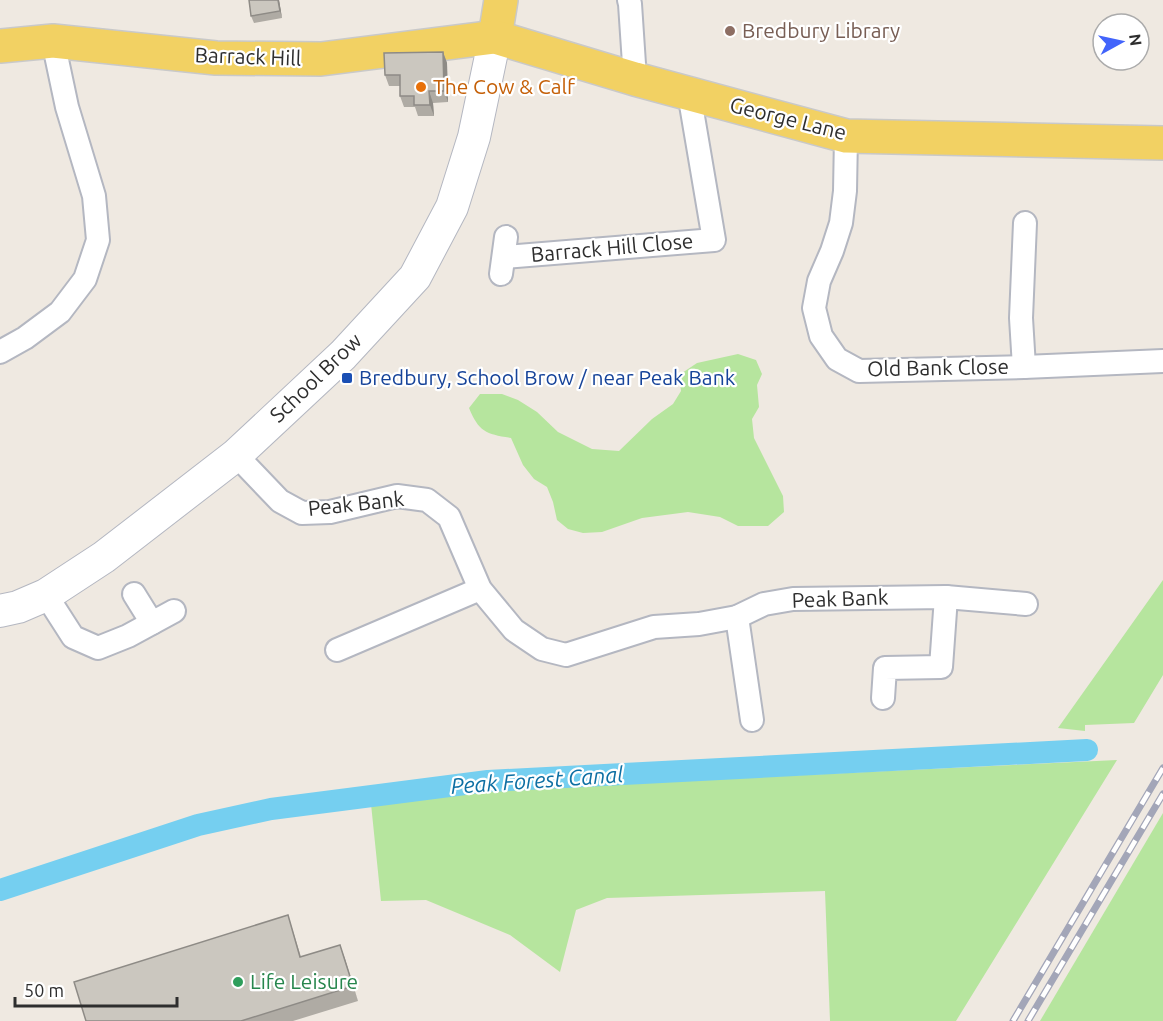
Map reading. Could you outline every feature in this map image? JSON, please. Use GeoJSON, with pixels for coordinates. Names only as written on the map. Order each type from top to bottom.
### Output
{"type":"FeatureCollection","features":[{"type":"Feature","properties":{"kind":"main road"},"geometry":{"type":"LineString","coordinates":[[495,37],[501,0]]}},
{"type":"Feature","properties":{"kind":"main road","name":"Barrack Hill"},"geometry":{"type":"LineString","coordinates":[[0,46],[53,41],[216,58],[321,59],[495,37]]}},
{"type":"Feature","properties":{"kind":"main road","name":"George Lane"},"geometry":{"type":"LineString","coordinates":[[495,37],[635,79],[846,136],[1163,143]]}},
{"type":"Feature","properties":{"kind":"main road","name":"School Brow"},"geometry":{"type":"LineString","coordinates":[[0,611],[18,607],[46,595],[104,557],[236,455],[343,356],[415,277],[452,207],[474,137],[495,37]]}},
{"type":"Feature","properties":{"kind":"street"},"geometry":{"type":"LineString","coordinates":[[628,0],[635,79]]}},
{"type":"Feature","properties":{"kind":"street"},"geometry":{"type":"LineString","coordinates":[[0,352],[26,338],[60,312],[85,279],[98,240],[94,196],[67,107],[53,41]]}},
{"type":"Feature","properties":{"kind":"street","name":"Barrack Hill Close"},"geometry":{"type":"LineString","coordinates":[[504,256],[714,240],[689,93]]}},
{"type":"Feature","properties":{"kind":"street","name":"Old Bank Close"},"geometry":{"type":"LineString","coordinates":[[846,136],[845,191],[841,223],[819,281],[814,308],[821,336],[837,359],[859,371],[1163,361]]}},
{"type":"Feature","properties":{"kind":"street","name":"Old Bank Close"},"geometry":{"type":"LineString","coordinates":[[1024,367],[1021,318],[1025,223]]}},
{"type":"Feature","properties":{"kind":"street","name":"Peak Bank"},"geometry":{"type":"LineString","coordinates":[[236,455],[280,501],[302,513],[330,512],[397,496],[427,500],[449,518],[480,589],[514,630],[542,649],[567,655],[654,627],[699,624],[737,617],[764,604],[794,599],[946,597],[1026,604]]}},
{"type":"Feature","properties":{"kind":"street"},"geometry":{"type":"LineString","coordinates":[[337,650],[480,589]]}},
{"type":"Feature","properties":{"kind":"street"},"geometry":{"type":"LineString","coordinates":[[134,594],[152,623]]}},
{"type":"Feature","properties":{"kind":"street"},"geometry":{"type":"LineString","coordinates":[[46,595],[73,637],[98,648],[128,636],[174,611]]}},
{"type":"Feature","properties":{"kind":"street"},"geometry":{"type":"LineString","coordinates":[[883,698],[885,668],[941,667],[946,597]]}},
{"type":"Feature","properties":{"kind":"street"},"geometry":{"type":"LineString","coordinates":[[737,617],[752,720]]}},
{"type":"Feature","properties":{"kind":"green space"},"geometry":{"type":"Polygon","coordinates":[[[738,354],[756,360],[762,374],[757,385],[759,407],[752,419],[754,438],[783,496],[784,512],[768,526],[738,526],[720,517],[688,512],[642,518],[602,532],[583,533],[568,529],[557,520],[547,487],[534,479],[523,465],[511,438],[484,430],[476,422],[469,408],[480,394],[502,394],[518,400],[537,412],[558,432],[592,449],[619,451],[652,419],[673,404],[681,391],[679,375],[697,363],[738,354]]]}},
{"type":"Feature","properties":{"kind":"green space"},"geometry":{"type":"Polygon","coordinates":[[[1163,580],[1163,675],[1134,723],[1085,725],[1085,731],[1058,728],[1163,580]]]}},
{"type":"Feature","properties":{"kind":"green space"},"geometry":{"type":"Polygon","coordinates":[[[1117,760],[956,1021],[830,1021],[825,891],[607,898],[576,910],[560,972],[510,935],[426,900],[381,901],[371,804],[493,790],[1117,760]]]}},
{"type":"Feature","properties":{"kind":"green space"},"geometry":{"type":"Polygon","coordinates":[[[1163,813],[1163,1021],[1040,1021],[1163,813]]]}},
{"type":"Feature","properties":{"kind":"building"},"geometry":{"type":"Polygon","coordinates":[[[249,0],[278,0],[280,11],[251,16],[249,0]]]}},
{"type":"Feature","properties":{"kind":"building"},"geometry":{"type":"Polygon","coordinates":[[[443,52],[444,91],[429,91],[430,105],[414,105],[414,96],[400,96],[400,75],[385,75],[384,53],[443,52]]]}},
{"type":"Feature","properties":{"kind":"building","name":"Life Leisure"},"geometry":{"type":"Polygon","coordinates":[[[288,915],[300,957],[340,945],[353,986],[241,1021],[86,1021],[74,982],[288,915]]]}},
{"type":"Feature","properties":{"kind":"waterway","name":"Peak Forest Canal"},"geometry":{"type":"LineString","coordinates":[[0,890],[198,825],[271,809],[488,781],[1087,750]]}},
{"type":"Feature","properties":{"kind":"railway"},"geometry":{"type":"LineString","coordinates":[[1013,1021],[1163,768]]}},
{"type":"Feature","properties":{"kind":"railway"},"geometry":{"type":"LineString","coordinates":[[1028,1021],[1163,794]]}},
{"type":"Feature","properties":{"kind":"place","name":"Bredbury Library"},"geometry":{"type":"Point","coordinates":[730,31]}},
{"type":"Feature","properties":{"kind":"place","name":"The Cow & Calf"},"geometry":{"type":"Point","coordinates":[421,87]}},
{"type":"Feature","properties":{"kind":"place","name":"Bredbury, School Brow / near Peak Bank"},"geometry":{"type":"Point","coordinates":[347,378]}},
{"type":"Feature","properties":{"kind":"place","name":"Life Leisure"},"geometry":{"type":"Point","coordinates":[238,982]}}]}
